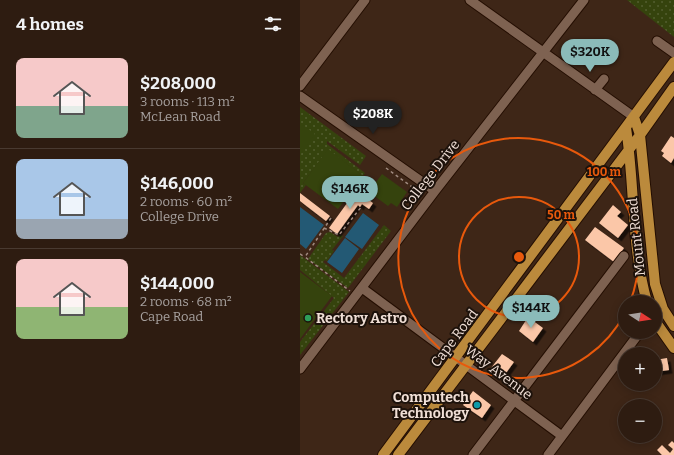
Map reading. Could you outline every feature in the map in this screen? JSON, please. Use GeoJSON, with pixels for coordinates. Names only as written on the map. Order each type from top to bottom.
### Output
{"type":"FeatureCollection","features":[{"type":"Feature","properties":{"kind":"main road","name":"Cape Road"},"geometry":{"type":"LineString","coordinates":[[383,455],[457,358],[674,62]]}},
{"type":"Feature","properties":{"kind":"main road","name":"Cape Road"},"geometry":{"type":"LineString","coordinates":[[398,455],[640,135],[674,87]]}},
{"type":"Feature","properties":{"kind":"main road","name":"Mount Road"},"geometry":{"type":"LineString","coordinates":[[634,117],[640,135],[656,295]]}},
{"type":"Feature","properties":{"kind":"main road","name":"Mount Road"},"geometry":{"type":"LineString","coordinates":[[626,128],[637,244],[645,295]]}},
{"type":"Feature","properties":{"kind":"main road","name":"Mount Road"},"geometry":{"type":"LineString","coordinates":[[662,314],[674,326]]}},
{"type":"Feature","properties":{"kind":"main road"},"geometry":{"type":"LineString","coordinates":[[662,331],[674,348]]}},
{"type":"Feature","properties":{"kind":"street"},"geometry":{"type":"LineString","coordinates":[[300,86],[365,0]]}},
{"type":"Feature","properties":{"kind":"street"},"geometry":{"type":"LineString","coordinates":[[470,0],[545,52],[624,112],[634,117]]}},
{"type":"Feature","properties":{"kind":"street","name":"College Drive"},"geometry":{"type":"LineString","coordinates":[[300,369],[435,191],[545,52],[584,0]]}},
{"type":"Feature","properties":{"kind":"street"},"geometry":{"type":"LineString","coordinates":[[657,41],[674,53]]}},
{"type":"Feature","properties":{"kind":"street"},"geometry":{"type":"LineString","coordinates":[[596,90],[604,79]]}},
{"type":"Feature","properties":{"kind":"street"},"geometry":{"type":"LineString","coordinates":[[300,96],[435,191]]}},
{"type":"Feature","properties":{"kind":"street"},"geometry":{"type":"LineString","coordinates":[[624,112],[626,128]]}},
{"type":"Feature","properties":{"kind":"street"},"geometry":{"type":"LineString","coordinates":[[473,455],[624,256]]}},
{"type":"Feature","properties":{"kind":"street","name":"Way Avenue"},"geometry":{"type":"LineString","coordinates":[[362,288],[562,436]]}},
{"type":"Feature","properties":{"kind":"street"},"geometry":{"type":"LineString","coordinates":[[548,455],[635,339]]}},
{"type":"Feature","properties":{"kind":"path"},"geometry":{"type":"LineString","coordinates":[[381,164],[423,195]]}},
{"type":"Feature","properties":{"kind":"path"},"geometry":{"type":"LineString","coordinates":[[324,228],[339,235],[362,206]]}},
{"type":"Feature","properties":{"kind":"path"},"geometry":{"type":"LineString","coordinates":[[305,257],[331,218]]}},
{"type":"Feature","properties":{"kind":"path"},"geometry":{"type":"LineString","coordinates":[[300,254],[350,291],[345,296]]}},
{"type":"Feature","properties":{"kind":"green space"},"geometry":{"type":"Polygon","coordinates":[[[627,0],[674,0],[674,37],[627,0]]]}},
{"type":"Feature","properties":{"kind":"green space"},"geometry":{"type":"Polygon","coordinates":[[[300,107],[366,156],[360,165],[327,141],[327,144],[365,173],[363,176],[328,150],[303,183],[306,185],[300,193],[300,107]]]}},
{"type":"Feature","properties":{"kind":"green space"},"geometry":{"type":"Polygon","coordinates":[[[300,123],[315,134],[300,155],[300,123]]]}},
{"type":"Feature","properties":{"kind":"green space"},"geometry":{"type":"Polygon","coordinates":[[[328,149],[363,176],[338,209],[303,183],[328,149]]]}},
{"type":"Feature","properties":{"kind":"green space"},"geometry":{"type":"Polygon","coordinates":[[[382,174],[407,192],[397,207],[391,203],[388,206],[369,192],[382,174]]]}},
{"type":"Feature","properties":{"kind":"green space"},"geometry":{"type":"Polygon","coordinates":[[[384,225],[391,231],[348,288],[308,259],[326,233],[330,232],[338,237],[340,235],[343,236],[332,250],[334,251],[327,261],[325,260],[323,262],[344,278],[384,225]]]}},
{"type":"Feature","properties":{"kind":"green space"},"geometry":{"type":"Polygon","coordinates":[[[300,255],[349,292],[300,355],[300,342],[334,298],[300,270],[300,255]]]}},
{"type":"Feature","properties":{"kind":"green space","name":"Rectory Astro"},"geometry":{"type":"Polygon","coordinates":[[[300,272],[332,296],[300,339],[300,272]]]}},
{"type":"Feature","properties":{"kind":"water"},"geometry":{"type":"Polygon","coordinates":[[[300,207],[324,225],[306,249],[300,244],[300,207]]]}},
{"type":"Feature","properties":{"kind":"water"},"geometry":{"type":"Polygon","coordinates":[[[363,213],[379,225],[362,249],[345,237],[363,213]]]}},
{"type":"Feature","properties":{"kind":"water"},"geometry":{"type":"Polygon","coordinates":[[[345,238],[359,249],[342,273],[327,262],[345,238]]]}},
{"type":"Feature","properties":{"kind":"building"},"geometry":{"type":"Polygon","coordinates":[[[671,136],[674,138],[674,158],[671,163],[662,156],[664,153],[661,151],[671,136]]]}},
{"type":"Feature","properties":{"kind":"building"},"geometry":{"type":"Polygon","coordinates":[[[354,189],[373,203],[369,209],[362,204],[360,207],[358,205],[337,234],[329,228],[350,199],[348,197],[354,189]]]}},
{"type":"Feature","properties":{"kind":"building"},"geometry":{"type":"Polygon","coordinates":[[[300,193],[330,216],[326,221],[300,201],[300,193]]]}},
{"type":"Feature","properties":{"kind":"building"},"geometry":{"type":"Polygon","coordinates":[[[613,205],[621,212],[617,216],[628,225],[618,238],[599,223],[613,205]]]}},
{"type":"Feature","properties":{"kind":"building"},"geometry":{"type":"Polygon","coordinates":[[[595,227],[624,248],[614,262],[585,240],[595,227]]]}},
{"type":"Feature","properties":{"kind":"building"},"geometry":{"type":"Polygon","coordinates":[[[528,317],[543,328],[533,342],[519,331],[528,317]]]}},
{"type":"Feature","properties":{"kind":"building"},"geometry":{"type":"Polygon","coordinates":[[[502,354],[514,362],[503,377],[491,368],[502,354]]]}},
{"type":"Feature","properties":{"kind":"building"},"geometry":{"type":"Polygon","coordinates":[[[667,358],[669,370],[662,371],[662,359],[667,358]]]}},
{"type":"Feature","properties":{"kind":"building","name":"Computech Technology"},"geometry":{"type":"Polygon","coordinates":[[[473,391],[491,405],[482,418],[463,405],[473,391]]]}},
{"type":"Feature","properties":{"kind":"building"},"geometry":{"type":"Polygon","coordinates":[[[672,441],[674,443],[674,455],[662,455],[657,450],[662,445],[670,453],[673,449],[668,445],[672,441]]]}},
{"type":"Feature","properties":{"kind":"place","name":"Rectory Astro"},"geometry":{"type":"Point","coordinates":[308,318]}},
{"type":"Feature","properties":{"kind":"place","name":"Computech Technology"},"geometry":{"type":"Point","coordinates":[477,405]}}]}
